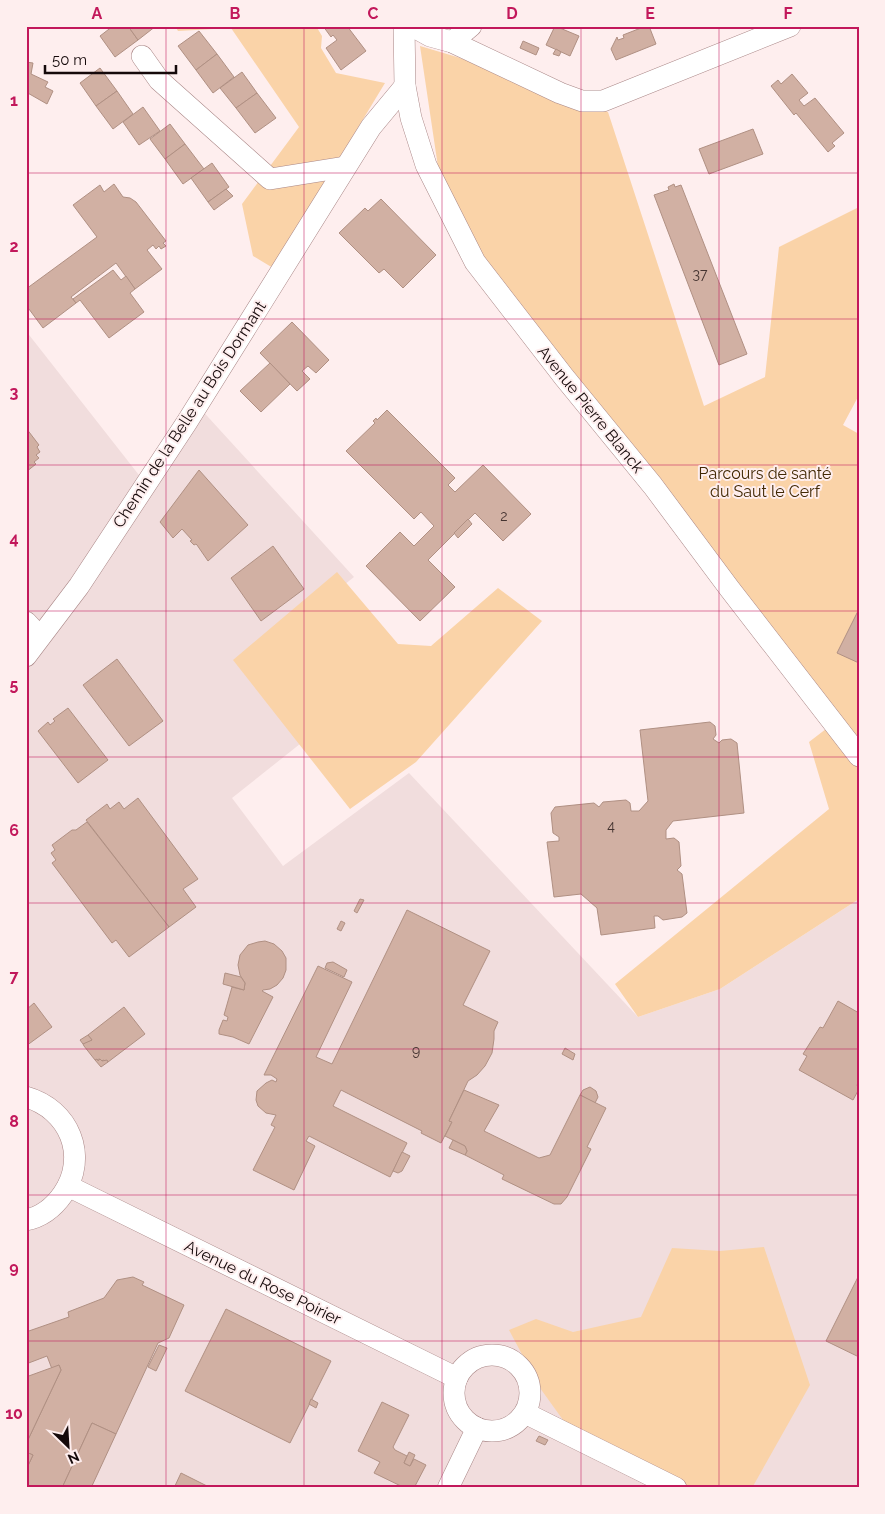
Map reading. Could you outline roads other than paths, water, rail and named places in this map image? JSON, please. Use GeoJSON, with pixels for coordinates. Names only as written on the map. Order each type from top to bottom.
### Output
{"type":"FeatureCollection","features":[{"type":"Feature","properties":{"kind":"street","name":"Avenue Pierre Blanck"},"geometry":{"type":"LineString","coordinates":[[404,26],[405,86],[411,118],[426,165],[475,262],[558,370],[653,486],[728,588],[859,756]]}},
{"type":"Feature","properties":{"kind":"street"},"geometry":{"type":"LineString","coordinates":[[412,26],[430,36],[452,42],[560,93],[582,101],[602,100],[790,26]]}},
{"type":"Feature","properties":{"kind":"street"},"geometry":{"type":"LineString","coordinates":[[452,42],[471,26]]}},
{"type":"Feature","properties":{"kind":"street"},"geometry":{"type":"LineString","coordinates":[[142,56],[159,80],[270,179],[345,168]]}},
{"type":"Feature","properties":{"kind":"street","name":"Chemin de la Belle au Bois Dormant"},"geometry":{"type":"LineString","coordinates":[[26,656],[33,629],[79,586],[187,422],[371,127],[405,86]]}},
{"type":"Feature","properties":{"kind":"street"},"geometry":{"type":"LineString","coordinates":[[26,1096],[44,1103],[56,1113],[66,1126],[72,1141],[75,1161],[73,1174],[58,1202],[46,1212],[26,1220]]}},
{"type":"Feature","properties":{"kind":"street","name":"Avenue du Rose Poirier"},"geometry":{"type":"LineString","coordinates":[[68,1186],[457,1378]]}},
{"type":"Feature","properties":{"kind":"street"},"geometry":{"type":"LineString","coordinates":[[498,1356],[510,1360],[520,1367],[530,1389],[529,1401],[524,1413],[518,1421],[498,1431],[487,1431],[477,1428],[467,1422],[459,1413],[455,1402],[454,1390],[457,1378],[464,1368],[474,1360],[498,1356]]}},
{"type":"Feature","properties":{"kind":"street"},"geometry":{"type":"LineString","coordinates":[[524,1413],[676,1488]]}},
{"type":"Feature","properties":{"kind":"street"},"geometry":{"type":"LineString","coordinates":[[448,1488],[477,1428]]}},
{"type":"Feature","properties":{"kind":"park label","name":"Parcours de santé du Saut le Cerf"},"geometry":{"type":"Point","coordinates":[765,482]}}]}
